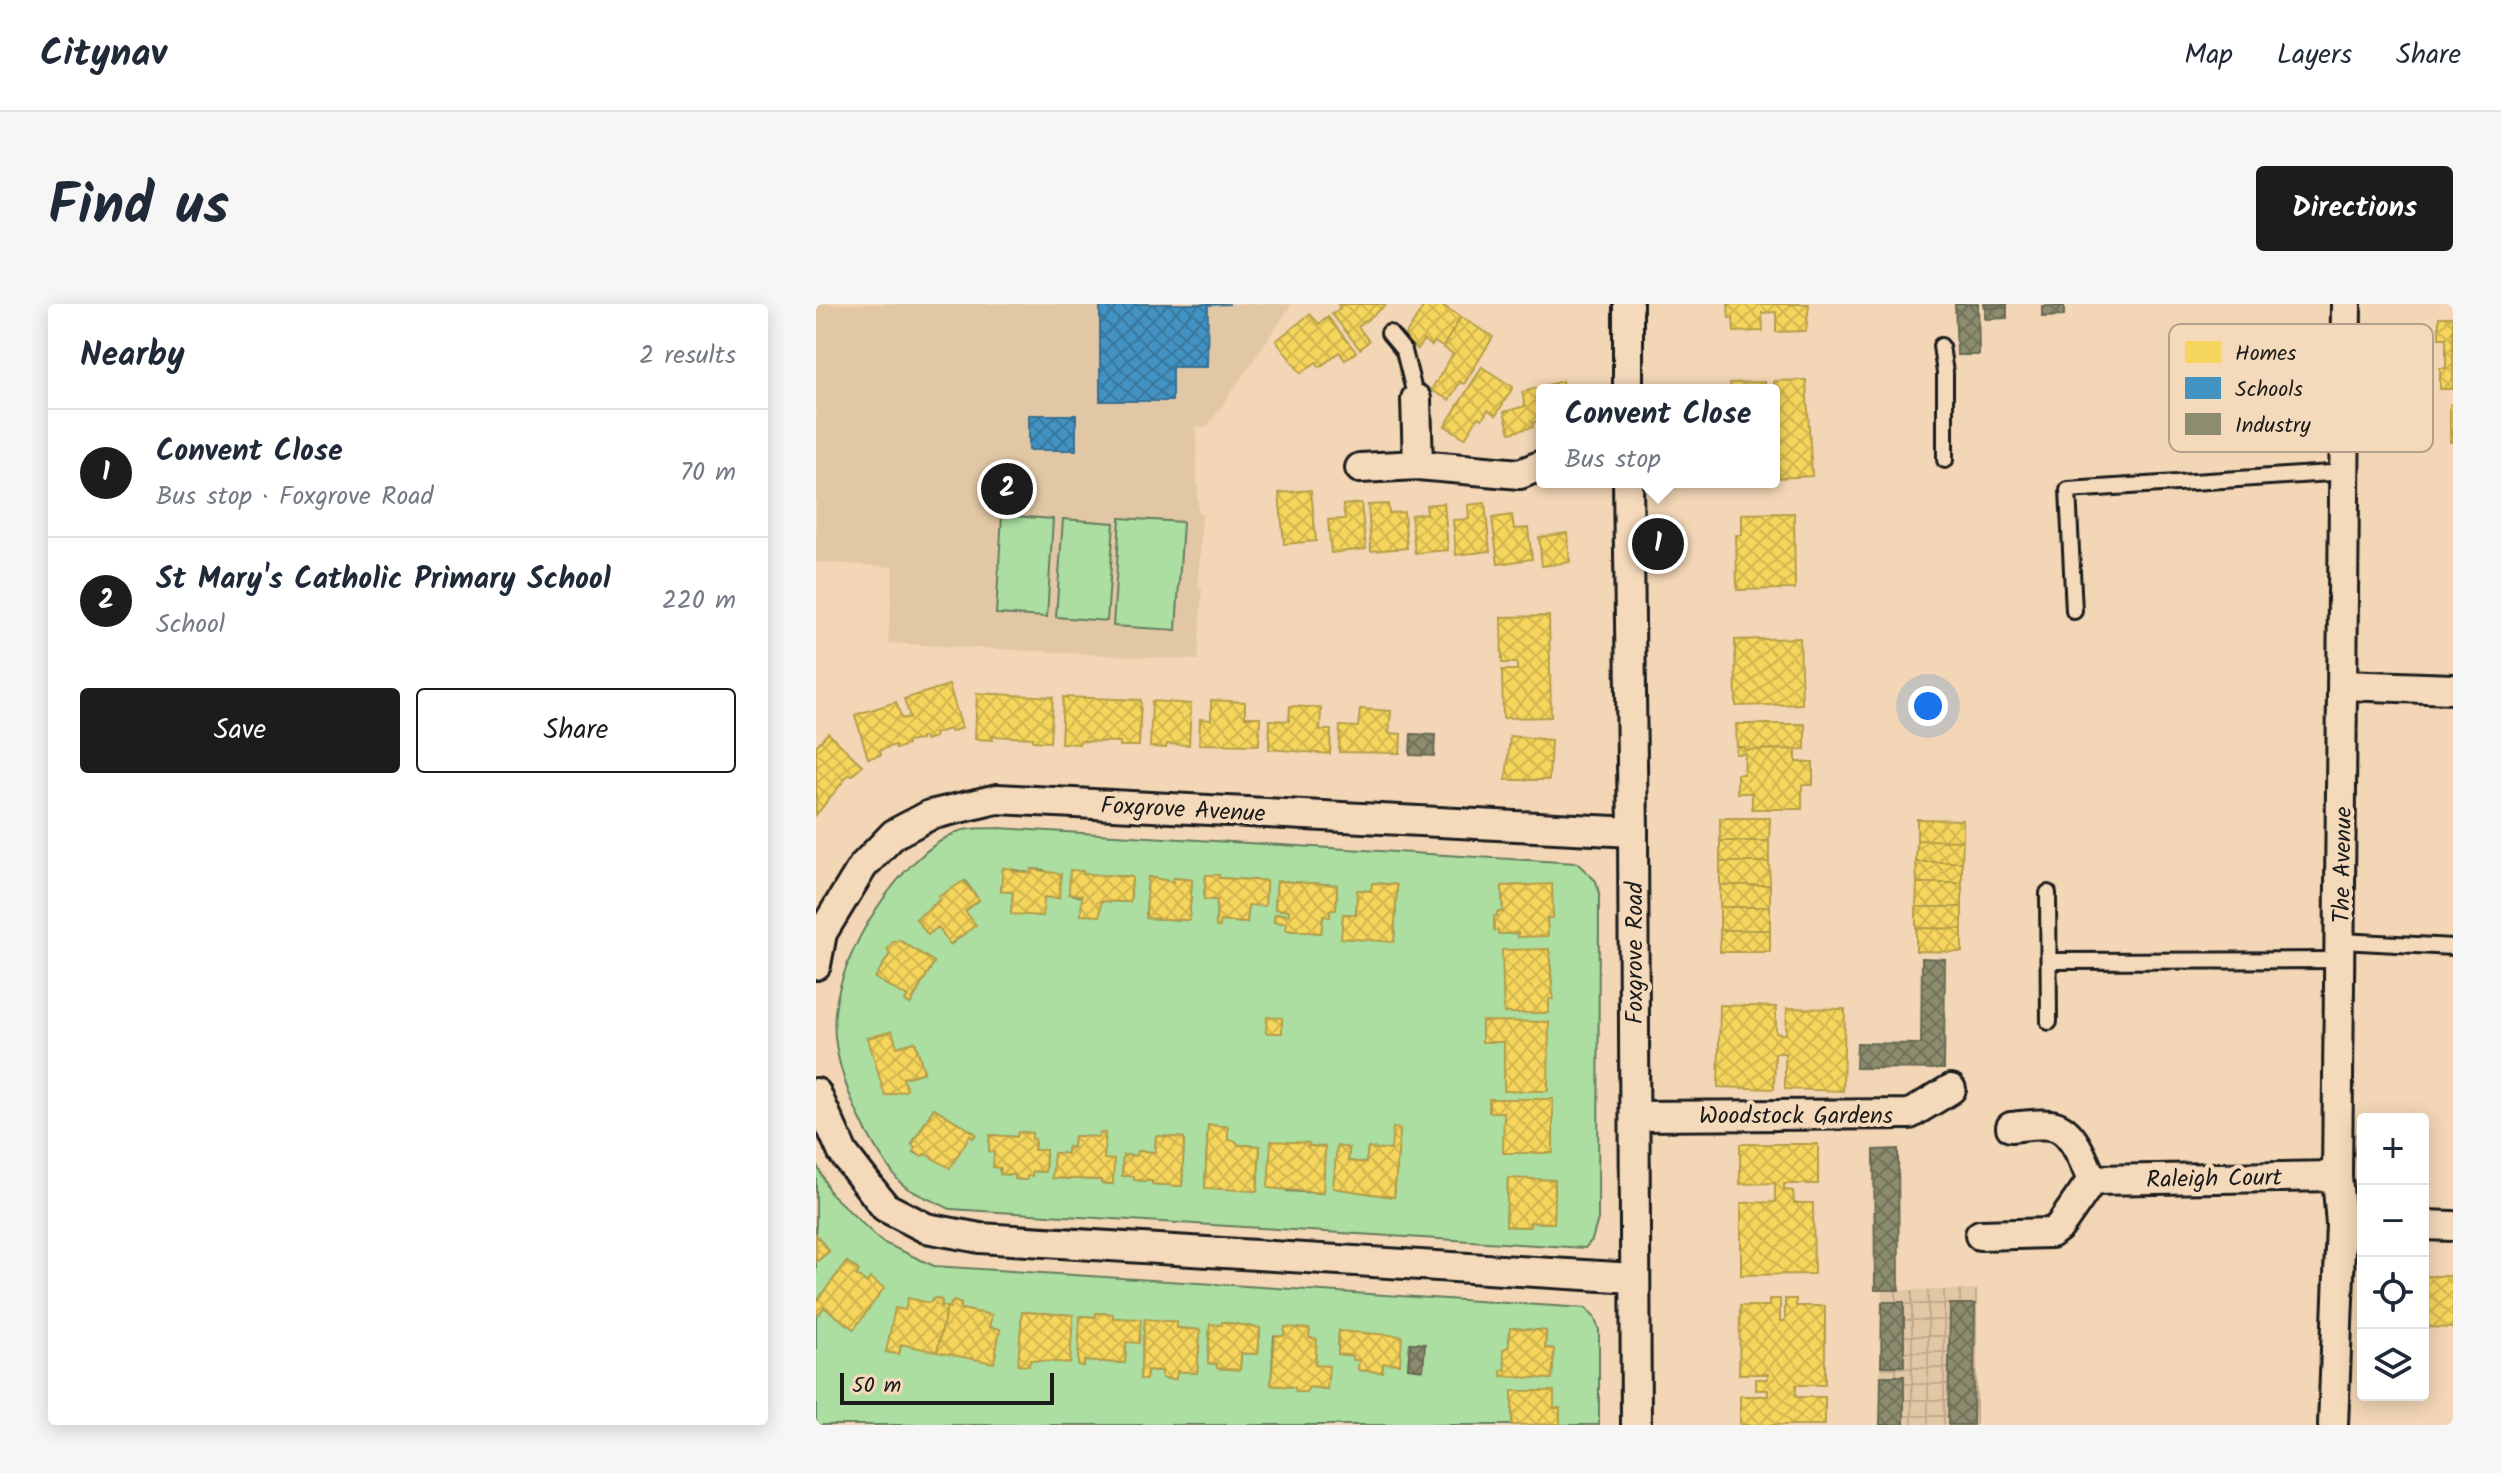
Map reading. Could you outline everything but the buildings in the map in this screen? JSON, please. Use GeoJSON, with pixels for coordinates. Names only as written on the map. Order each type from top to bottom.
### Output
{"type":"FeatureCollection","features":[{"type":"Feature","properties":{"kind":"street"},"geometry":{"type":"LineString","coordinates":[[1628,304],[1628,384]]}},
{"type":"Feature","properties":{"kind":"street"},"geometry":{"type":"LineString","coordinates":[[1416,399],[1418,465]]}},
{"type":"Feature","properties":{"kind":"street","name":"The Avenue"},"geometry":{"type":"LineString","coordinates":[[2333,1425],[2352,1224],[2337,1176],[2346,452]]}},
{"type":"Feature","properties":{"kind":"street"},"geometry":{"type":"LineString","coordinates":[[1360,468],[1418,465],[1520,474],[1536,467]]}},
{"type":"Feature","properties":{"kind":"street","name":"Foxgrove Road"},"geometry":{"type":"LineString","coordinates":[[1628,488],[1636,1425]]}},
{"type":"Feature","properties":{"kind":"street"},"geometry":{"type":"LineString","coordinates":[[2343,685],[2453,689]]}},
{"type":"Feature","properties":{"kind":"street","name":"Foxgrove Avenue"},"geometry":{"type":"LineString","coordinates":[[816,965],[822,933],[863,866],[894,834],[930,815],[997,799],[1633,832]]}},
{"type":"Feature","properties":{"kind":"street","name":"Woodstock Gardens"},"geometry":{"type":"LineString","coordinates":[[1635,1116],[1910,1114],[1951,1089]]}},
{"type":"Feature","properties":{"kind":"street"},"geometry":{"type":"LineString","coordinates":[[816,1093],[843,1153],[885,1207],[926,1228],[980,1238],[1634,1278]]}},
{"type":"Feature","properties":{"kind":"street"},"geometry":{"type":"LineString","coordinates":[[1980,1235],[2051,1233],[2060,1226],[2092,1180],[2074,1142],[2062,1130],[2053,1125],[2011,1127]]}},
{"type":"Feature","properties":{"kind":"street","name":"Raleigh Court"},"geometry":{"type":"LineString","coordinates":[[2092,1180],[2337,1176]]}},
{"type":"Feature","properties":{"kind":"street"},"geometry":{"type":"LineString","coordinates":[[2429,1225],[2453,1226]]}},
{"type":"Feature","properties":{"kind":"lane"},"geometry":{"type":"LineString","coordinates":[[1389,333],[1404,351],[1416,399]]}},
{"type":"Feature","properties":{"kind":"lane"},"geometry":{"type":"LineString","coordinates":[[1941,346],[1945,373],[1945,460]]}},
{"type":"Feature","properties":{"kind":"lane"},"geometry":{"type":"LineString","coordinates":[[2074,611],[2068,490],[2346,472]]}},
{"type":"Feature","properties":{"kind":"lane"},"geometry":{"type":"LineString","coordinates":[[2048,893],[2049,1022]]}},
{"type":"Feature","properties":{"kind":"lane"},"geometry":{"type":"LineString","coordinates":[[2049,961],[2453,947]]}},
{"type":"Feature","properties":{"kind":"shaded area"},"geometry":{"type":"Polygon","coordinates":[[[816,304],[1292,304],[1207,427],[1196,427],[1198,513],[1202,514],[1198,660],[888,643],[893,567],[816,562],[816,304]]]}},
{"type":"Feature","properties":{"kind":"shaded area"},"geometry":{"type":"Polygon","coordinates":[[[1882,1290],[1977,1290],[1977,1425],[1880,1425],[1882,1290]]]}},
{"type":"Feature","properties":{"kind":"green space"},"geometry":{"type":"Polygon","coordinates":[[[1002,515],[1053,519],[1047,617],[996,614],[1002,515]]]}},
{"type":"Feature","properties":{"kind":"green space"},"geometry":{"type":"Polygon","coordinates":[[[1120,518],[1183,522],[1176,630],[1113,626],[1120,518]]]}},
{"type":"Feature","properties":{"kind":"green space"},"geometry":{"type":"Polygon","coordinates":[[[1063,519],[1114,523],[1107,621],[1056,617],[1063,519]]]}},
{"type":"Feature","properties":{"kind":"green space"},"geometry":{"type":"Polygon","coordinates":[[[972,829],[1577,863],[1596,881],[1599,893],[1598,1219],[1592,1240],[1585,1248],[950,1209],[907,1188],[877,1149],[857,1112],[837,1051],[835,1012],[848,962],[876,908],[914,862],[935,844],[957,832],[972,829]],[[1003,868],[1001,891],[1013,892],[1011,913],[1042,916],[1044,897],[1059,898],[1044,870],[1032,869],[1031,873],[1003,868]],[[1071,871],[1070,894],[1101,901],[1130,902],[1132,877],[1071,871]],[[1206,875],[1204,899],[1217,900],[1216,927],[1220,927],[1220,921],[1247,923],[1248,905],[1265,905],[1266,881],[1206,875]],[[1148,877],[1146,918],[1189,920],[1192,880],[1174,878],[1173,882],[1148,877]],[[965,881],[939,897],[940,900],[916,919],[928,934],[938,927],[951,944],[975,925],[965,911],[979,900],[965,881]],[[1277,881],[1275,909],[1289,910],[1289,915],[1275,914],[1274,922],[1287,923],[1287,930],[1321,933],[1323,916],[1329,916],[1330,910],[1336,909],[1337,885],[1277,881]],[[1373,883],[1371,891],[1358,890],[1356,915],[1343,914],[1342,938],[1394,941],[1397,885],[1373,883]],[[1552,885],[1502,886],[1503,912],[1494,917],[1494,930],[1498,930],[1498,934],[1518,933],[1518,937],[1547,918],[1552,885]],[[899,940],[888,950],[890,954],[875,978],[908,997],[905,1001],[910,1004],[934,962],[899,940]],[[1503,950],[1504,1013],[1549,1013],[1549,999],[1553,999],[1549,950],[1503,950]],[[1548,1023],[1482,1042],[1504,1042],[1504,1091],[1548,1091],[1548,1023]],[[868,1038],[906,1089],[903,1078],[924,1072],[915,1042],[897,1047],[868,1038]],[[1489,1099],[1489,1112],[1504,1112],[1504,1153],[1553,1153],[1553,1099],[1489,1099]],[[934,1108],[912,1144],[914,1152],[921,1156],[970,1135],[973,1138],[976,1134],[934,1108]],[[1208,1125],[1205,1187],[1257,1191],[1260,1146],[1239,1145],[1228,1140],[1228,1127],[1208,1125]],[[1400,1129],[1391,1150],[1368,1148],[1366,1163],[1348,1161],[1349,1148],[1337,1147],[1334,1188],[1394,1197],[1400,1129]],[[1018,1132],[1017,1137],[990,1135],[989,1151],[994,1152],[1001,1174],[1027,1180],[1027,1176],[1032,1176],[1032,1171],[1045,1172],[1046,1151],[1034,1150],[1035,1139],[1032,1139],[1031,1133],[1018,1132]],[[1100,1133],[1099,1137],[1074,1136],[1073,1148],[1068,1147],[1067,1154],[1054,1153],[1053,1178],[1101,1180],[1101,1183],[1113,1184],[1104,1159],[1105,1133],[1100,1133]],[[1156,1136],[1155,1152],[1137,1151],[1136,1156],[1123,1155],[1122,1175],[1134,1176],[1134,1180],[1152,1181],[1153,1184],[1182,1186],[1184,1138],[1156,1136]],[[1308,1146],[1287,1191],[1322,1193],[1325,1147],[1308,1146]],[[1508,1179],[1506,1226],[1530,1227],[1530,1222],[1554,1223],[1555,1180],[1508,1179]]]}},
{"type":"Feature","properties":{"kind":"green space"},"geometry":{"type":"Polygon","coordinates":[[[816,1163],[830,1193],[882,1242],[934,1266],[1586,1308],[1599,1330],[1599,1425],[1554,1425],[1560,1424],[1560,1408],[1554,1408],[1554,1391],[1513,1391],[1512,1425],[816,1425],[816,1312],[819,1314],[824,1307],[854,1329],[870,1279],[867,1283],[856,1275],[858,1270],[847,1262],[816,1302],[816,1262],[829,1251],[816,1235],[816,1163]],[[937,1298],[905,1310],[886,1352],[899,1354],[901,1344],[993,1362],[1000,1329],[989,1327],[991,1315],[960,1309],[961,1304],[954,1302],[950,1308],[941,1306],[942,1301],[937,1298]],[[1022,1312],[1019,1365],[1030,1360],[1069,1362],[1072,1315],[1022,1312]],[[1112,1314],[1081,1316],[1078,1365],[1084,1366],[1084,1361],[1125,1363],[1126,1342],[1139,1342],[1140,1320],[1113,1318],[1112,1314]],[[1145,1320],[1140,1379],[1146,1379],[1147,1370],[1162,1371],[1162,1378],[1175,1379],[1177,1371],[1197,1373],[1200,1330],[1177,1328],[1177,1322],[1145,1320]],[[1223,1322],[1222,1325],[1210,1325],[1208,1363],[1217,1364],[1217,1368],[1240,1369],[1241,1353],[1258,1354],[1260,1328],[1223,1322]],[[1510,1328],[1509,1346],[1503,1351],[1506,1371],[1501,1371],[1501,1375],[1552,1379],[1554,1349],[1545,1348],[1546,1331],[1510,1328]],[[1339,1331],[1338,1354],[1353,1356],[1353,1360],[1359,1360],[1359,1370],[1382,1372],[1383,1363],[1339,1331]],[[1274,1336],[1271,1385],[1295,1387],[1296,1392],[1305,1392],[1309,1387],[1327,1389],[1315,1365],[1316,1339],[1274,1336]],[[1410,1343],[1408,1368],[1423,1369],[1424,1344],[1410,1343]]]}},
{"type":"Feature","properties":{"kind":"place","name":"St Mary's Catholic Primary School"},"geometry":{"type":"Point","coordinates":[1007,489]}},
{"type":"Feature","properties":{"kind":"place","name":"Convent Close"},"geometry":{"type":"Point","coordinates":[1658,544]}}]}
